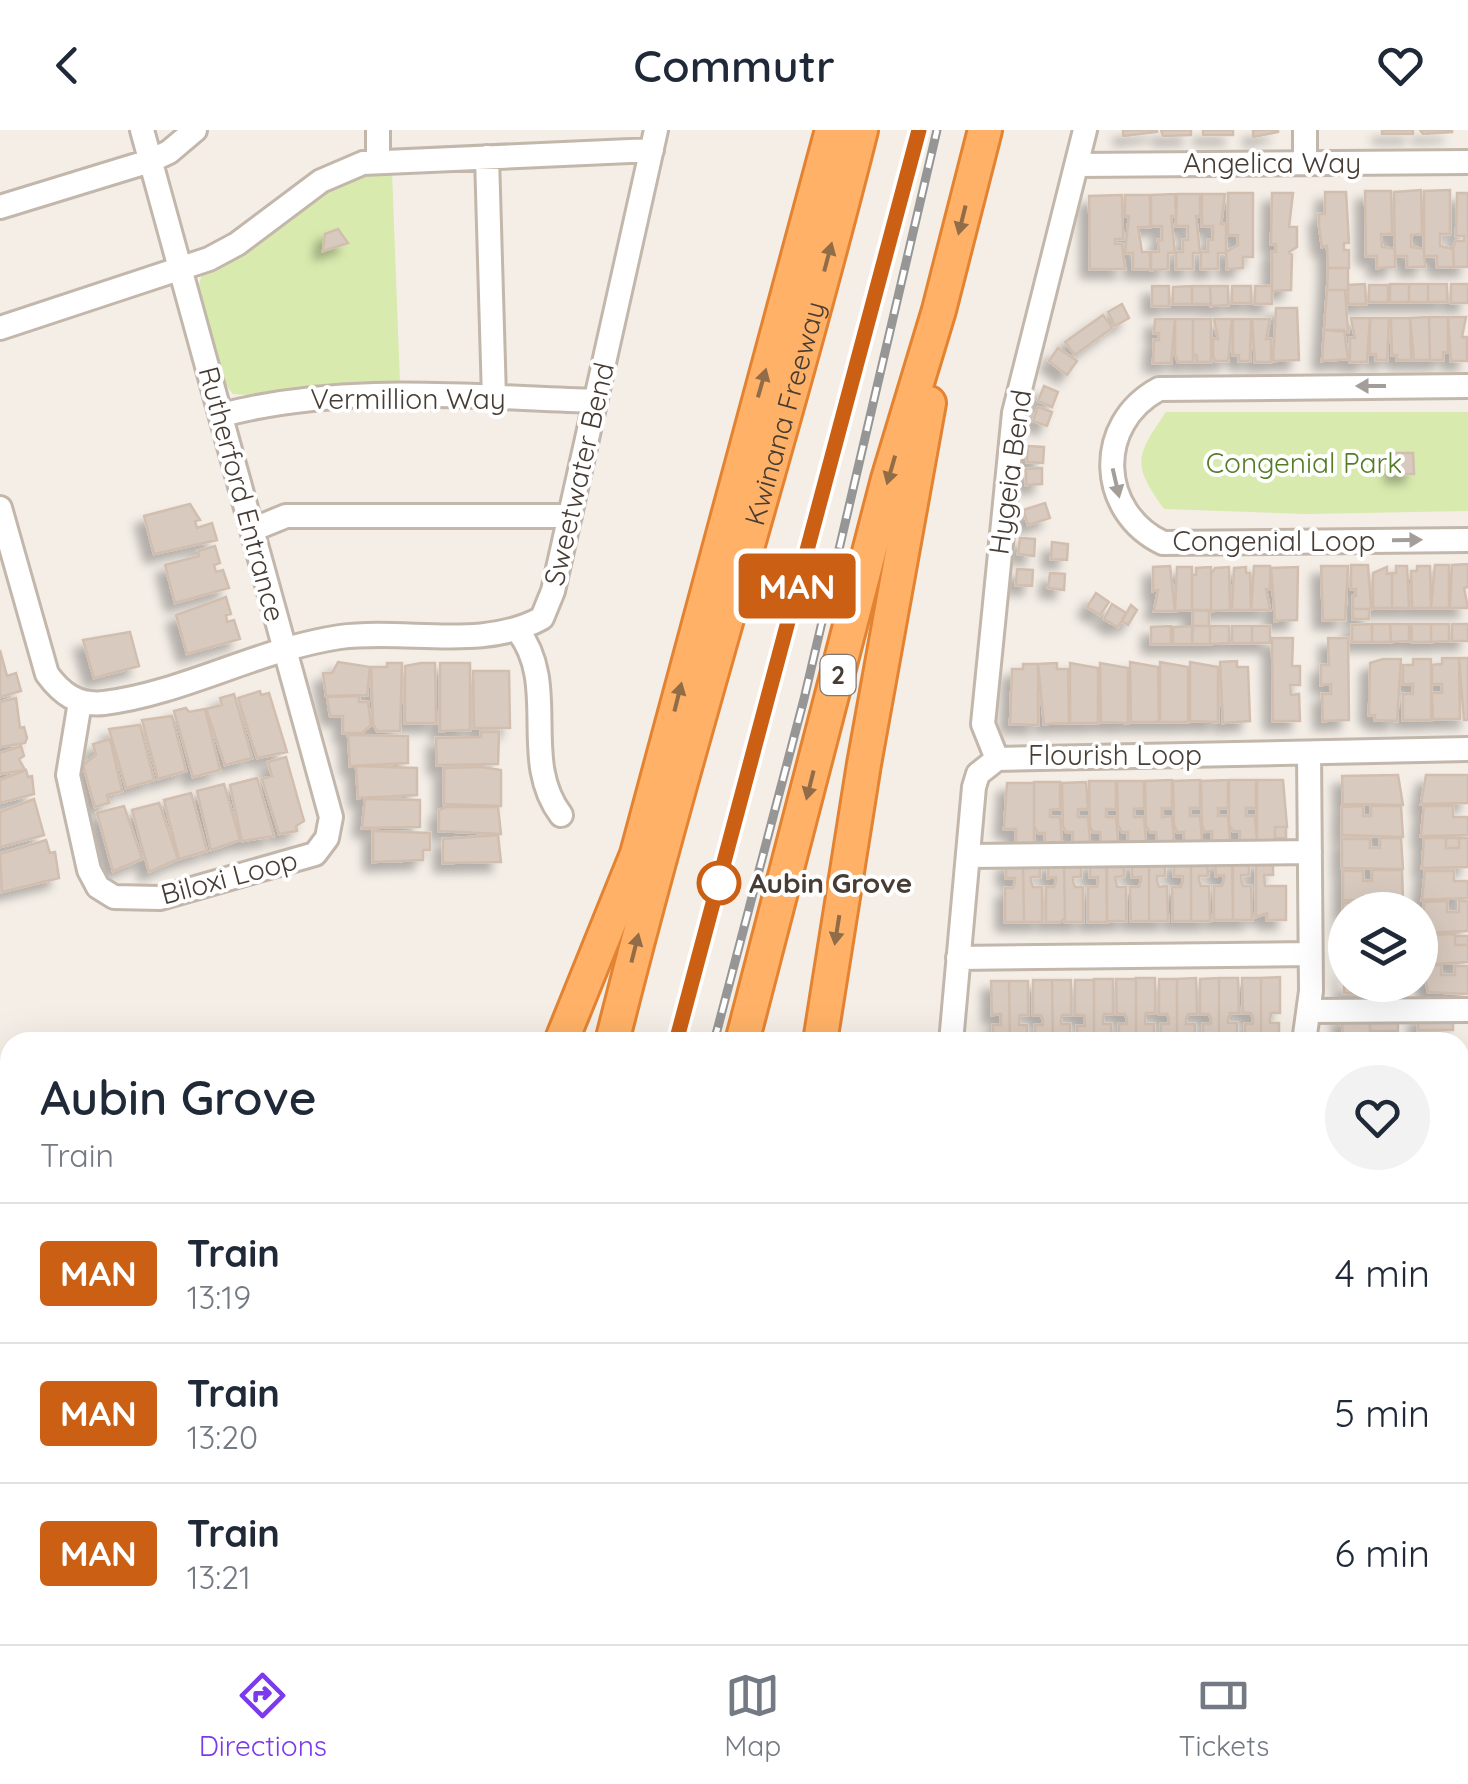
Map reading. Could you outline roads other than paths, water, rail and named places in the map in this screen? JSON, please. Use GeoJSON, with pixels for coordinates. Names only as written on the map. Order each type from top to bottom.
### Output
{"type":"FeatureCollection","features":[{"type":"Feature","properties":{"kind":"highway"},"geometry":{"type":"LineString","coordinates":[[566,1032],[636,854],[832,130]]}},
{"type":"Feature","properties":{"kind":"highway","name":"Kwinana Freeway"},"geometry":{"type":"LineString","coordinates":[[614,1032],[666,826],[757,520],[861,130]]}},
{"type":"Feature","properties":{"kind":"highway","name":"2"},"geometry":{"type":"LineString","coordinates":[[745,1032],[888,479],[940,310],[985,130]]}},
{"type":"Feature","properties":{"kind":"highway","name":"2"},"geometry":{"type":"LineString","coordinates":[[822,1032],[864,764],[939,343],[940,310]]}},
{"type":"Feature","properties":{"kind":"street","name":"Rutherford Entrance"},"geometry":{"type":"LineString","coordinates":[[142,130],[331,817],[327,838],[315,854]]}},
{"type":"Feature","properties":{"kind":"street"},"geometry":{"type":"LineString","coordinates":[[0,207],[150,161],[169,152],[196,130]]}},
{"type":"Feature","properties":{"kind":"street"},"geometry":{"type":"LineString","coordinates":[[378,130],[378,162]]}},
{"type":"Feature","properties":{"kind":"street","name":"Hygeia Bend"},"geometry":{"type":"LineString","coordinates":[[997,759],[983,724],[1008,450],[1085,130]]}},
{"type":"Feature","properties":{"kind":"street"},"geometry":{"type":"LineString","coordinates":[[1305,130],[1305,163]]}},
{"type":"Feature","properties":{"kind":"street"},"geometry":{"type":"LineString","coordinates":[[0,328],[72,300],[181,270],[237,244],[321,181],[363,163],[487,157],[654,140]]}},
{"type":"Feature","properties":{"kind":"street","name":"Sweetwater Bend"},"geometry":{"type":"LineString","coordinates":[[518,631],[542,618],[570,516],[654,140]]}},
{"type":"Feature","properties":{"kind":"street"},"geometry":{"type":"LineString","coordinates":[[487,157],[494,398]]}},
{"type":"Feature","properties":{"kind":"street","name":"Angelica Way"},"geometry":{"type":"LineString","coordinates":[[1076,165],[1468,162]]}},
{"type":"Feature","properties":{"kind":"street","name":"Congenial Loop"},"geometry":{"type":"LineString","coordinates":[[1468,386],[1158,388],[1131,410],[1118,433],[1112,458],[1114,483],[1125,512],[1139,531],[1163,542],[1468,540]]}},
{"type":"Feature","properties":{"kind":"street","name":"Vermillion Way"},"geometry":{"type":"LineString","coordinates":[[222,415],[284,399],[377,395],[596,401]]}},
{"type":"Feature","properties":{"kind":"street"},"geometry":{"type":"LineString","coordinates":[[0,508],[46,674],[61,694],[80,702],[102,704],[284,651],[376,634],[518,631],[530,647],[536,667],[541,779],[561,815]]}},
{"type":"Feature","properties":{"kind":"street"},"geometry":{"type":"LineString","coordinates":[[254,529],[286,516],[570,516]]}},
{"type":"Feature","properties":{"kind":"street","name":"Biloxi Loop"},"geometry":{"type":"LineString","coordinates":[[80,702],[68,775],[89,870],[98,887],[114,897],[160,898],[315,854]]}},
{"type":"Feature","properties":{"kind":"street","name":"Flourish Loop"},"geometry":{"type":"LineString","coordinates":[[952,1032],[974,787],[978,774],[997,759],[1027,755],[1468,749]]}},
{"type":"Feature","properties":{"kind":"street"},"geometry":{"type":"LineString","coordinates":[[1306,1032],[1310,1011],[1309,753]]}},
{"type":"Feature","properties":{"kind":"street"},"geometry":{"type":"LineString","coordinates":[[968,856],[1310,852]]}},
{"type":"Feature","properties":{"kind":"street"},"geometry":{"type":"LineString","coordinates":[[958,958],[1310,954]]}},
{"type":"Feature","properties":{"kind":"street"},"geometry":{"type":"LineString","coordinates":[[1310,1011],[1468,1010]]}},
{"type":"Feature","properties":{"kind":"railway"},"geometry":{"type":"LineString","coordinates":[[679,1032],[919,130]]}},
{"type":"Feature","properties":{"kind":"railway"},"geometry":{"type":"LineString","coordinates":[[717,1032],[804,699],[937,130]]}},
{"type":"Feature","properties":{"kind":"train","name":"MAN"},"geometry":{"type":"LineString","coordinates":[[679,1032],[919,130]]}},
{"type":"Feature","properties":{"kind":"place","name":"Aubin Grove"},"geometry":{"type":"Point","coordinates":[719,883]}},
{"type":"Feature","properties":{"kind":"park label","name":"Congenial Park"},"geometry":{"type":"Point","coordinates":[1304,463]}}]}
